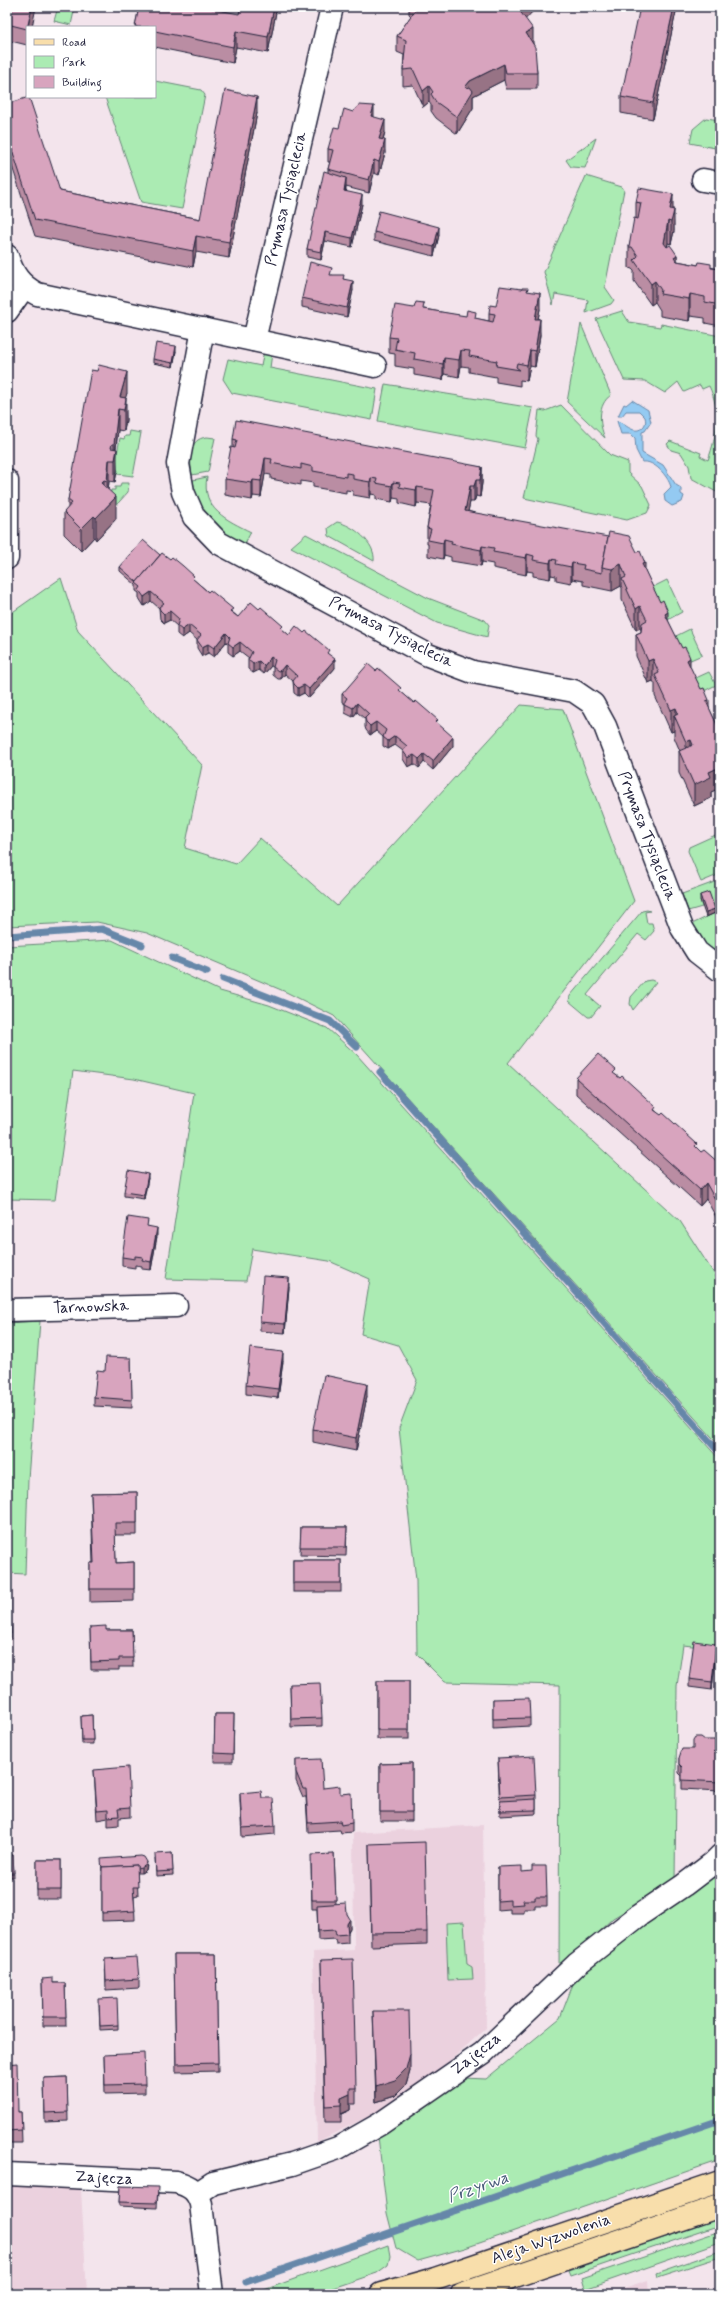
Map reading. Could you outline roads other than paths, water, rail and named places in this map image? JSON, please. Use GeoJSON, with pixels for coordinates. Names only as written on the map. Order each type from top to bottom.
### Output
{"type":"FeatureCollection","features":[{"type":"Feature","properties":{"kind":"main road","name":"Aleja Wyzwolenia"},"geometry":{"type":"LineString","coordinates":[[381,2294],[435,2278],[720,2182]]}},
{"type":"Feature","properties":{"kind":"main road","name":"Aleja Wyzwolenia"},"geometry":{"type":"LineString","coordinates":[[462,2294],[720,2206]]}},
{"type":"Feature","properties":{"kind":"street","name":"Prymasa Tysiąclecia"},"geometry":{"type":"LineString","coordinates":[[254,340],[332,7]]}},
{"type":"Feature","properties":{"kind":"street"},"geometry":{"type":"LineString","coordinates":[[7,256],[16,279],[24,288],[37,294],[60,301],[203,329],[375,366]]}},
{"type":"Feature","properties":{"kind":"street"},"geometry":{"type":"LineString","coordinates":[[7,311],[24,288]]}},
{"type":"Feature","properties":{"kind":"street","name":"Prymasa Tysiąclecia"},"geometry":{"type":"LineString","coordinates":[[203,329],[178,464],[183,492],[194,516],[219,543],[428,655],[473,672],[574,691],[593,704],[606,726],[682,928],[697,952],[720,970]]}},
{"type":"Feature","properties":{"kind":"street"},"geometry":{"type":"LineString","coordinates":[[7,481],[7,558]]}},
{"type":"Feature","properties":{"kind":"street","name":"Tarnowska"},"geometry":{"type":"LineString","coordinates":[[7,1310],[176,1306]]}},
{"type":"Feature","properties":{"kind":"street","name":"Zajęcza"},"geometry":{"type":"LineString","coordinates":[[7,2174],[176,2182],[190,2186],[198,2193],[213,2183],[292,2164],[338,2148],[380,2124],[483,2053],[577,1964],[638,1916],[696,1876],[720,1856]]}},
{"type":"Feature","properties":{"kind":"street"},"geometry":{"type":"LineString","coordinates":[[198,2193],[201,2204],[212,2294]]}},
{"type":"Feature","properties":{"kind":"water"},"geometry":{"type":"Polygon","coordinates":[[[632,400],[648,410],[651,422],[645,431],[642,432],[642,453],[663,465],[676,485],[681,488],[681,494],[684,496],[682,502],[672,506],[665,501],[664,494],[671,487],[667,478],[656,466],[647,462],[642,462],[636,450],[635,438],[631,434],[621,434],[617,421],[634,430],[637,430],[644,426],[646,421],[645,417],[639,411],[626,411],[622,416],[618,416],[624,404],[626,405],[632,400]]]}},
{"type":"Feature","properties":{"kind":"waterway"},"geometry":{"type":"LineString","coordinates":[[7,936],[102,929],[142,945]]}},
{"type":"Feature","properties":{"kind":"waterway"},"geometry":{"type":"LineString","coordinates":[[172,958],[207,972]]}},
{"type":"Feature","properties":{"kind":"waterway"},"geometry":{"type":"LineString","coordinates":[[223,979],[330,1021],[357,1047]]}},
{"type":"Feature","properties":{"kind":"waterway"},"geometry":{"type":"LineString","coordinates":[[380,1072],[720,1453]]}},
{"type":"Feature","properties":{"kind":"waterway","name":"Przyrwa"},"geometry":{"type":"LineString","coordinates":[[246,2282],[720,2120]]}}]}
